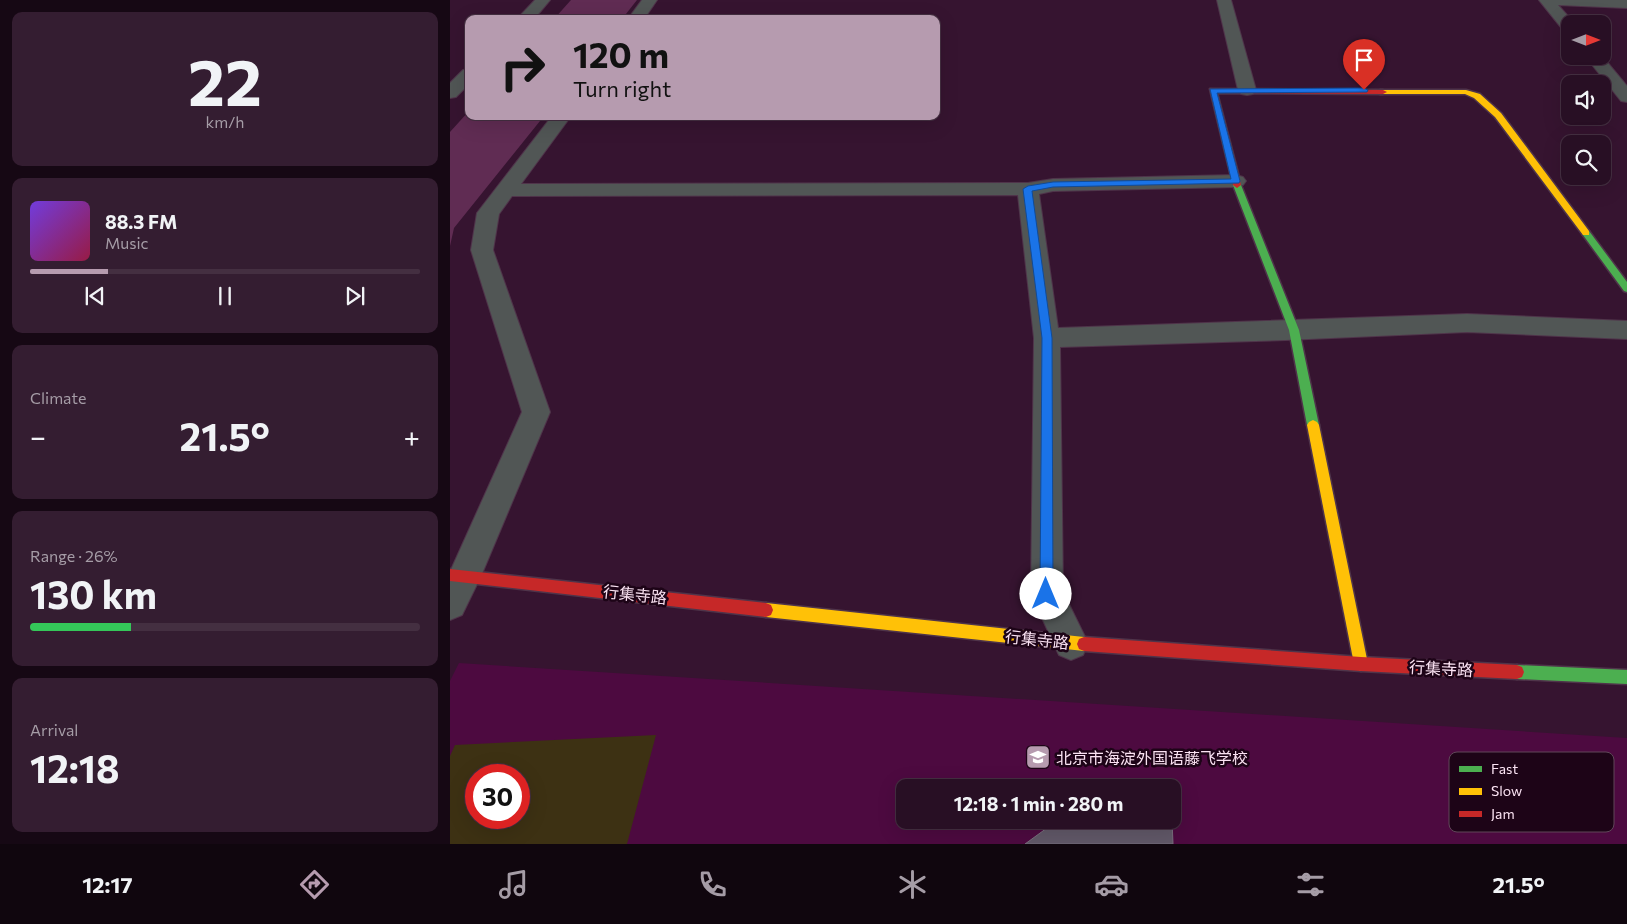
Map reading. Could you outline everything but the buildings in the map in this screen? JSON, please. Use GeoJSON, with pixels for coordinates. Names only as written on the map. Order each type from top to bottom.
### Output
{"type":"FeatureCollection","features":[{"type":"Feature","properties":{"kind":"street"},"geometry":{"type":"LineString","coordinates":[[529,15],[544,0]]}},
{"type":"Feature","properties":{"kind":"street"},"geometry":{"type":"LineString","coordinates":[[639,15],[650,0]]}},
{"type":"Feature","properties":{"kind":"street"},"geometry":{"type":"LineString","coordinates":[[1224,0],[1247,90]]}},
{"type":"Feature","properties":{"kind":"street"},"geometry":{"type":"LineString","coordinates":[[1546,0],[1627,3]]}},
{"type":"Feature","properties":{"kind":"street"},"geometry":{"type":"LineString","coordinates":[[1546,0],[1561,18]]}},
{"type":"Feature","properties":{"kind":"street"},"geometry":{"type":"LineString","coordinates":[[1600,65],[1627,97]]}},
{"type":"Feature","properties":{"kind":"street"},"geometry":{"type":"LineString","coordinates":[[450,93],[465,78]]}},
{"type":"Feature","properties":{"kind":"street"},"geometry":{"type":"LineString","coordinates":[[1360,664],[1294,330],[1236,181],[1213,91],[1466,92],[1477,96],[1498,115],[1627,289]]}},
{"type":"Feature","properties":{"kind":"street"},"geometry":{"type":"LineString","coordinates":[[450,604],[458,576],[536,412],[482,250],[488,214],[559,120]]}},
{"type":"Feature","properties":{"kind":"street"},"geometry":{"type":"LineString","coordinates":[[506,190],[1028,189],[1053,184],[1236,181]]}},
{"type":"Feature","properties":{"kind":"street"},"geometry":{"type":"LineString","coordinates":[[1028,189],[1047,338],[1046,594],[1071,643]]}},
{"type":"Feature","properties":{"kind":"street"},"geometry":{"type":"LineString","coordinates":[[1047,338],[1467,323],[1627,330]]}},
{"type":"Feature","properties":{"kind":"street","name":"行集寺路"},"geometry":{"type":"LineString","coordinates":[[458,576],[1071,643],[1360,664],[1627,677]]}},
{"type":"Feature","properties":{"kind":"shaded area"},"geometry":{"type":"Polygon","coordinates":[[[571,0],[637,0],[625,15],[558,15],[571,0]]]}},
{"type":"Feature","properties":{"kind":"shaded area"},"geometry":{"type":"Polygon","coordinates":[[[465,115],[465,120],[541,120],[454,228],[450,246],[450,132],[465,115]]]}},
{"type":"Feature","properties":{"kind":"shaded area","name":"北京市海淀外国语藤飞学校"},"geometry":{"type":"Polygon","coordinates":[[[459,663],[1627,738],[1627,844],[450,844],[450,681],[459,663]]]}},
{"type":"Feature","properties":{"kind":"shaded area"},"geometry":{"type":"Polygon","coordinates":[[[656,735],[627,844],[450,844],[450,756],[455,745],[656,735]]]}},
{"type":"Feature","properties":{"kind":"traffic: fast"},"geometry":{"type":"LineString","coordinates":[[1237,185],[1294,330],[1313,425]]}},
{"type":"Feature","properties":{"kind":"traffic: fast"},"geometry":{"type":"LineString","coordinates":[[1586,233],[1627,289]]}},
{"type":"Feature","properties":{"kind":"traffic: fast"},"geometry":{"type":"LineString","coordinates":[[1517,672],[1627,677]]}},
{"type":"Feature","properties":{"kind":"traffic: slow"},"geometry":{"type":"LineString","coordinates":[[1383,92],[1466,92],[1477,96],[1498,115],[1586,233]]}},
{"type":"Feature","properties":{"kind":"traffic: slow"},"geometry":{"type":"LineString","coordinates":[[1313,425],[1361,664]]}},
{"type":"Feature","properties":{"kind":"traffic: slow"},"geometry":{"type":"LineString","coordinates":[[766,610],[1084,644]]}},
{"type":"Feature","properties":{"kind":"traffic: jam"},"geometry":{"type":"LineString","coordinates":[[1237,185],[1213,91],[1383,92]]}},
{"type":"Feature","properties":{"kind":"traffic: jam"},"geometry":{"type":"LineString","coordinates":[[450,575],[766,610]]}},
{"type":"Feature","properties":{"kind":"traffic: jam"},"geometry":{"type":"LineString","coordinates":[[1084,644],[1361,664],[1517,672]]}},
{"type":"Feature","properties":{"kind":"place","name":"北京市海淀外国语藤飞学校"},"geometry":{"type":"Point","coordinates":[1038,757]}},
{"type":"Feature","properties":{"kind":"route"},"geometry":{"type":"LineString","coordinates":[[1046,594],[1047,338],[1028,189],[1053,184],[1236,181],[1213,91],[1364,90]]}}]}
